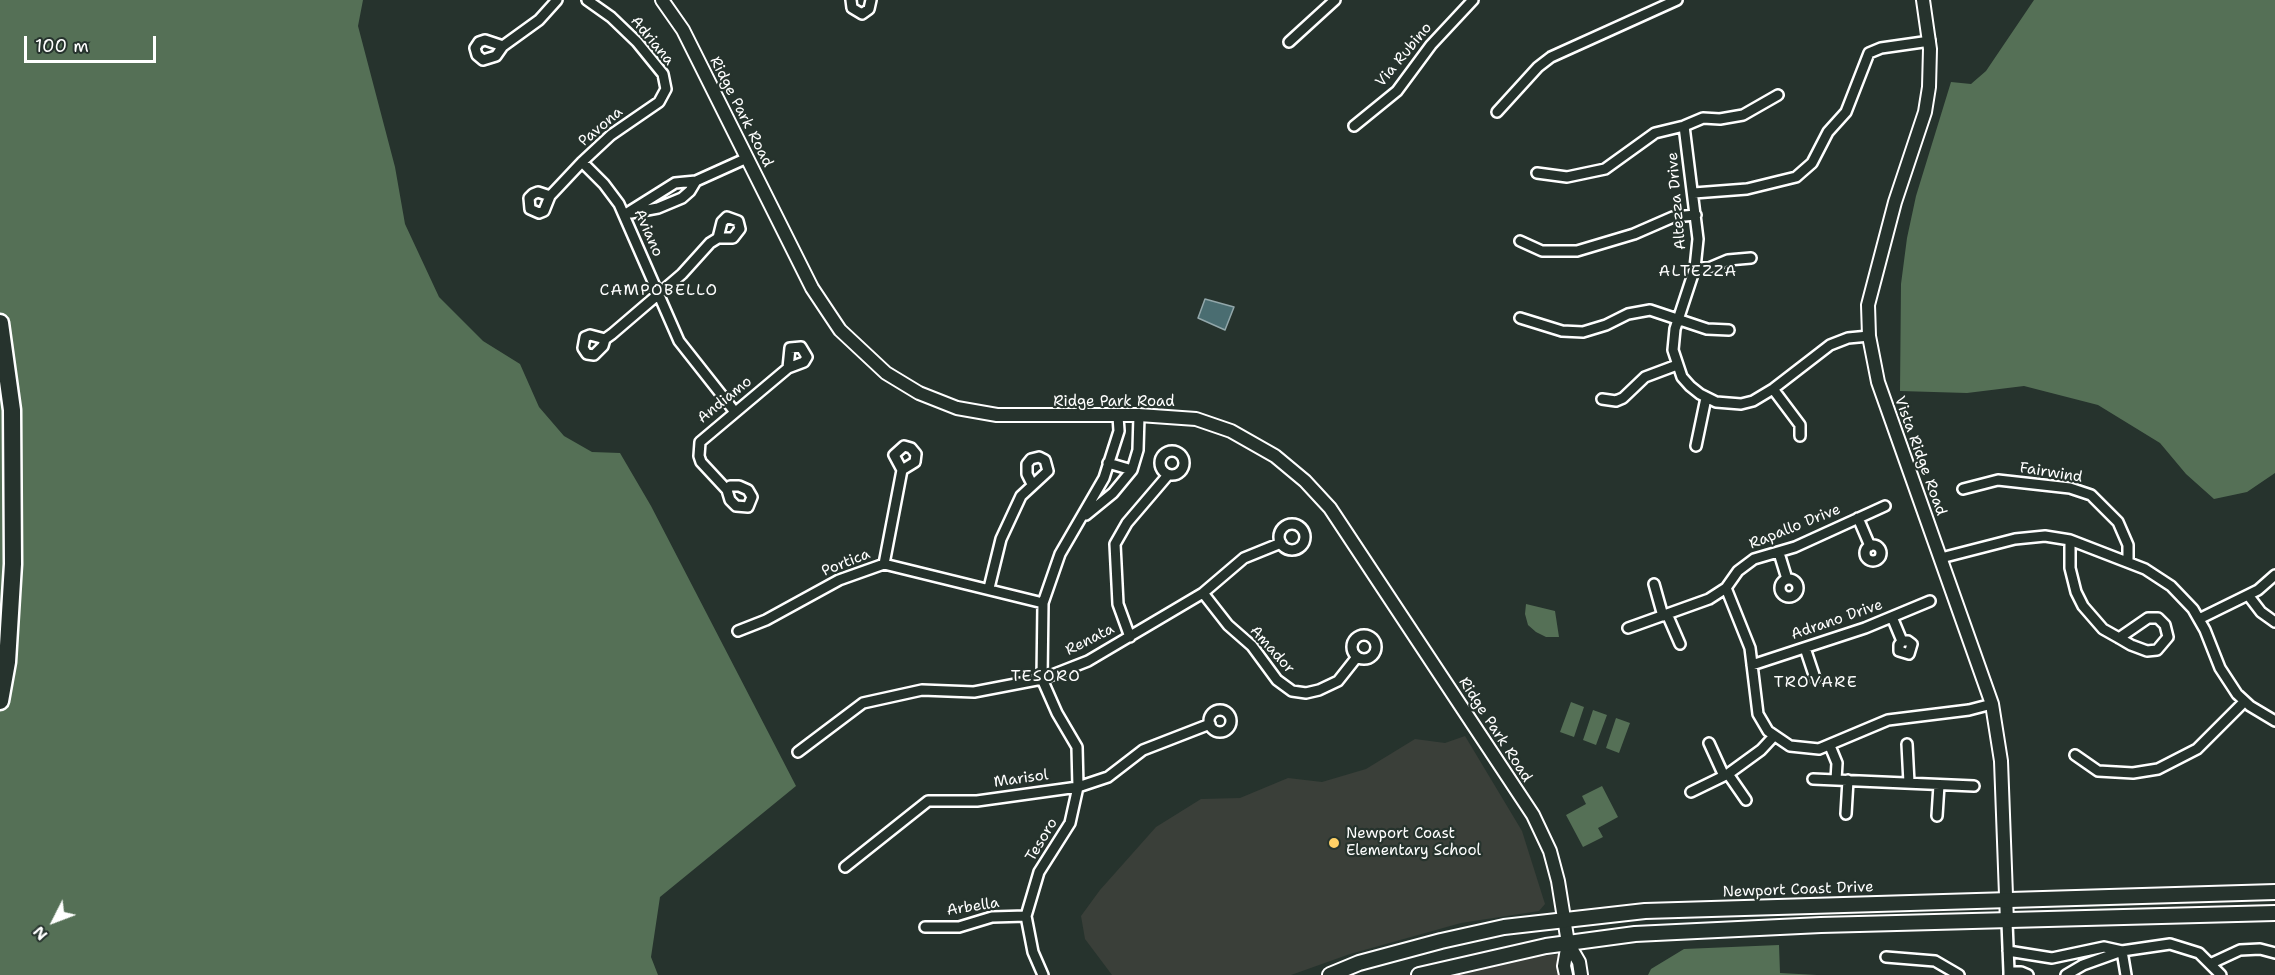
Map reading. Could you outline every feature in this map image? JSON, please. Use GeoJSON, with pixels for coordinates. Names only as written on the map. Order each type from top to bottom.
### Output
{"type":"FeatureCollection","features":[{"type":"Feature","properties":{"kind":"highway"},"geometry":{"type":"LineString","coordinates":[[0,323],[12,410],[13,564],[7,662],[0,701]]}},
{"type":"Feature","properties":{"kind":"main road","name":"Newport Coast Drive"},"geometry":{"type":"LineString","coordinates":[[1330,975],[1359,963],[1504,927],[1645,911],[2275,892]]}},
{"type":"Feature","properties":{"kind":"main road"},"geometry":{"type":"LineString","coordinates":[[1419,975],[1568,943],[1635,934],[1725,929],[2275,913]]}},
{"type":"Feature","properties":{"kind":"street"},"geometry":{"type":"LineString","coordinates":[[503,46],[539,20],[557,0]]}},
{"type":"Feature","properties":{"kind":"street","name":"Adriana"},"geometry":{"type":"LineString","coordinates":[[587,0],[628,32],[655,63],[666,81]]}},
{"type":"Feature","properties":{"kind":"street","name":"Ridge Park Road"},"geometry":{"type":"LineString","coordinates":[[662,0],[683,30],[825,310],[857,349],[886,373],[932,398],[980,413],[1008,417],[1139,415],[1196,419],[1231,431],[1286,464],[1330,508],[1533,815],[1550,851],[1565,920],[1568,943],[1564,966],[1566,975]]}},
{"type":"Feature","properties":{"kind":"street"},"geometry":{"type":"LineString","coordinates":[[851,0],[852,8],[862,14],[869,9],[871,0]]}},
{"type":"Feature","properties":{"kind":"street"},"geometry":{"type":"LineString","coordinates":[[1289,42],[1335,0]]}},
{"type":"Feature","properties":{"kind":"street","name":"Via Rubino"},"geometry":{"type":"LineString","coordinates":[[1354,126],[1396,91],[1431,45],[1473,0]]}},
{"type":"Feature","properties":{"kind":"street"},"geometry":{"type":"LineString","coordinates":[[1497,112],[1538,67],[1551,57],[1677,0]]}},
{"type":"Feature","properties":{"kind":"street","name":"Vista Ridge Road"},"geometry":{"type":"LineString","coordinates":[[1923,0],[1930,41],[1929,87],[1925,112],[1895,202],[1868,305],[1869,336],[1878,382],[1992,704],[2001,761],[2007,922]]}},
{"type":"Feature","properties":{"kind":"street"},"geometry":{"type":"LineString","coordinates":[[1694,193],[1747,189],[1796,177],[1812,163],[1828,132],[1846,112],[1869,53],[1881,48],[1930,41]]}},
{"type":"Feature","properties":{"kind":"street","name":"Pavona"},"geometry":{"type":"LineString","coordinates":[[550,196],[582,162],[617,131],[659,102],[666,89],[666,81]]}},
{"type":"Feature","properties":{"kind":"street"},"geometry":{"type":"LineString","coordinates":[[1537,173],[1567,177],[1605,169],[1623,158],[1646,136],[1684,126],[1703,118],[1726,119],[1743,116],[1778,95]]}},
{"type":"Feature","properties":{"kind":"street","name":"Altezza Drive"},"geometry":{"type":"LineString","coordinates":[[1684,126],[1698,239],[1695,268],[1673,338],[1677,365],[1690,386],[1706,398]]}},
{"type":"Feature","properties":{"kind":"street"},"geometry":{"type":"LineString","coordinates":[[624,215],[675,183],[696,181],[747,158]]}},
{"type":"Feature","properties":{"kind":"street","name":"Aviano"},"geometry":{"type":"LineString","coordinates":[[582,162],[612,194],[624,215],[679,341],[735,411]]}},
{"type":"Feature","properties":{"kind":"street"},"geometry":{"type":"LineString","coordinates":[[624,215],[658,208],[670,201],[682,198],[696,181]]}},
{"type":"Feature","properties":{"kind":"street"},"geometry":{"type":"LineString","coordinates":[[665,191],[670,201]]}},
{"type":"Feature","properties":{"kind":"street"},"geometry":{"type":"LineString","coordinates":[[1520,241],[1542,251],[1577,251],[1634,234],[1673,218],[1696,215]]}},
{"type":"Feature","properties":{"kind":"street"},"geometry":{"type":"LineString","coordinates":[[605,339],[658,295],[718,238]]}},
{"type":"Feature","properties":{"kind":"street"},"geometry":{"type":"LineString","coordinates":[[1695,268],[1709,268],[1728,260],[1751,258]]}},
{"type":"Feature","properties":{"kind":"street"},"geometry":{"type":"LineString","coordinates":[[1520,318],[1573,332],[1593,330],[1639,311],[1661,311],[1707,329],[1729,330]]}},
{"type":"Feature","properties":{"kind":"street"},"geometry":{"type":"LineString","coordinates":[[1696,446],[1706,398],[1729,404],[1753,401],[1773,389],[1830,345],[1869,336]]}},
{"type":"Feature","properties":{"kind":"street"},"geometry":{"type":"LineString","coordinates":[[1602,399],[1616,401],[1623,398],[1646,377],[1677,365]]}},
{"type":"Feature","properties":{"kind":"street","name":"Andiamo"},"geometry":{"type":"LineString","coordinates":[[727,490],[701,462],[698,448],[704,436],[788,368]]}},
{"type":"Feature","properties":{"kind":"street"},"geometry":{"type":"LineString","coordinates":[[1773,389],[1800,424],[1800,436]]}},
{"type":"Feature","properties":{"kind":"street","name":"Tesoro"},"geometry":{"type":"LineString","coordinates":[[1082,519],[1113,493],[1132,470],[1138,450],[1139,415]]}},
{"type":"Feature","properties":{"kind":"street","name":"Tesoro"},"geometry":{"type":"LineString","coordinates":[[1042,975],[1033,951],[1026,916],[1039,872],[1070,823],[1078,787],[1077,747],[1057,713],[1042,679],[1043,603],[1060,554],[1104,478],[1119,432],[1118,416]]}},
{"type":"Feature","properties":{"kind":"street"},"geometry":{"type":"LineString","coordinates":[[1108,463],[1132,470]]}},
{"type":"Feature","properties":{"kind":"street"},"geometry":{"type":"LineString","coordinates":[[884,564],[902,470]]}},
{"type":"Feature","properties":{"kind":"street"},"geometry":{"type":"LineString","coordinates":[[1130,637],[1119,604],[1115,544],[1127,523],[1168,475]]}},
{"type":"Feature","properties":{"kind":"street","name":"Fairwind"},"geometry":{"type":"LineString","coordinates":[[1963,489],[1998,480],[2070,488],[2091,495],[2118,522],[2128,545],[2128,562]]}},
{"type":"Feature","properties":{"kind":"street"},"geometry":{"type":"LineString","coordinates":[[989,588],[1001,539],[1021,496],[1032,484]]}},
{"type":"Feature","properties":{"kind":"street","name":"Rapallo Drive"},"geometry":{"type":"LineString","coordinates":[[1726,588],[1738,571],[1754,559],[1779,553],[1885,506]]}},
{"type":"Feature","properties":{"kind":"street"},"geometry":{"type":"LineString","coordinates":[[1858,518],[1870,546]]}},
{"type":"Feature","properties":{"kind":"street"},"geometry":{"type":"LineString","coordinates":[[1941,558],[2025,537],[2045,536],[2070,540],[2128,562],[2171,586],[2199,619],[2220,668],[2244,702],[2275,720]]}},
{"type":"Feature","properties":{"kind":"street"},"geometry":{"type":"LineString","coordinates":[[2070,540],[2070,568],[2076,592],[2092,618],[2119,638],[2147,651],[2157,650],[2168,637],[2165,625],[2158,618],[2148,618],[2119,638]]}},
{"type":"Feature","properties":{"kind":"street","name":"Renata"},"geometry":{"type":"LineString","coordinates":[[798,752],[863,703],[922,690],[974,692],[1042,679],[1088,661],[1203,593],[1244,558],[1281,543]]}},
{"type":"Feature","properties":{"kind":"street"},"geometry":{"type":"LineString","coordinates":[[1779,553],[1787,579]]}},
{"type":"Feature","properties":{"kind":"street","name":"Portica"},"geometry":{"type":"LineString","coordinates":[[738,631],[766,620],[839,580],[884,564],[1043,603]]}},
{"type":"Feature","properties":{"kind":"street"},"geometry":{"type":"LineString","coordinates":[[2199,619],[2248,595],[2275,575]]}},
{"type":"Feature","properties":{"kind":"street"},"geometry":{"type":"LineString","coordinates":[[1654,584],[1665,615],[1680,644]]}},
{"type":"Feature","properties":{"kind":"street"},"geometry":{"type":"LineString","coordinates":[[1628,628],[1709,599],[1726,588],[1746,636],[1758,714],[1774,736],[1798,748],[1819,749],[1830,746],[1888,720],[1969,710],[1992,704]]}},
{"type":"Feature","properties":{"kind":"street","name":"Amador"},"geometry":{"type":"LineString","coordinates":[[1203,593],[1228,625],[1252,646],[1276,680],[1292,691],[1306,693],[1338,681],[1357,657]]}},
{"type":"Feature","properties":{"kind":"street"},"geometry":{"type":"LineString","coordinates":[[2248,595],[2261,612],[2275,622]]}},
{"type":"Feature","properties":{"kind":"street","name":"Adrano Drive"},"geometry":{"type":"LineString","coordinates":[[1752,665],[1892,617],[1930,601]]}},
{"type":"Feature","properties":{"kind":"street"},"geometry":{"type":"LineString","coordinates":[[1892,617],[1902,641]]}},
{"type":"Feature","properties":{"kind":"street"},"geometry":{"type":"LineString","coordinates":[[1805,648],[1815,678]]}},
{"type":"Feature","properties":{"kind":"street"},"geometry":{"type":"LineString","coordinates":[[2075,755],[2098,771],[2133,773],[2158,769],[2197,749],[2244,702]]}},
{"type":"Feature","properties":{"kind":"street","name":"Marisol"},"geometry":{"type":"LineString","coordinates":[[844,867],[928,801],[977,801],[1078,787],[1108,777],[1143,750],[1210,724]]}},
{"type":"Feature","properties":{"kind":"street"},"geometry":{"type":"LineString","coordinates":[[1691,792],[1726,775],[1761,750],[1774,736]]}},
{"type":"Feature","properties":{"kind":"street"},"geometry":{"type":"LineString","coordinates":[[1709,743],[1726,775],[1746,800]]}},
{"type":"Feature","properties":{"kind":"street"},"geometry":{"type":"LineString","coordinates":[[1907,744],[1909,783]]}},
{"type":"Feature","properties":{"kind":"street"},"geometry":{"type":"LineString","coordinates":[[1830,746],[1837,763],[1836,780]]}},
{"type":"Feature","properties":{"kind":"street"},"geometry":{"type":"LineString","coordinates":[[1813,779],[1974,786]]}},
{"type":"Feature","properties":{"kind":"street"},"geometry":{"type":"LineString","coordinates":[[1846,814],[1848,780]]}},
{"type":"Feature","properties":{"kind":"street"},"geometry":{"type":"LineString","coordinates":[[1937,816],[1939,785]]}},
{"type":"Feature","properties":{"kind":"street","name":"Arbella"},"geometry":{"type":"LineString","coordinates":[[925,927],[959,927],[992,917],[1026,916]]}},
{"type":"Feature","properties":{"kind":"street"},"geometry":{"type":"LineString","coordinates":[[2007,922],[2009,973],[2021,972],[2028,975]]}},
{"type":"Feature","properties":{"kind":"street","name":"Ridge Park Road"},"geometry":{"type":"LineString","coordinates":[[1568,943],[1579,962],[1581,975]]}},
{"type":"Feature","properties":{"kind":"street"},"geometry":{"type":"LineString","coordinates":[[2066,975],[2083,964],[2122,951],[2160,945],[2177,945],[2199,953],[2212,963],[2221,975]]}},
{"type":"Feature","properties":{"kind":"street"},"geometry":{"type":"LineString","coordinates":[[2008,951],[2052,958],[2104,947],[2122,951]]}},
{"type":"Feature","properties":{"kind":"street"},"geometry":{"type":"LineString","coordinates":[[2212,963],[2240,950],[2260,949],[2275,953]]}},
{"type":"Feature","properties":{"kind":"street"},"geometry":{"type":"LineString","coordinates":[[2122,951],[2126,975]]}},
{"type":"Feature","properties":{"kind":"street"},"geometry":{"type":"LineString","coordinates":[[1887,957],[1935,961],[1959,975]]}},
{"type":"Feature","properties":{"kind":"shaded area","name":"Newport Coast Elementary School"},"geometry":{"type":"Polygon","coordinates":[[[1465,736],[1522,831],[1545,904],[1539,911],[1461,923],[1350,954],[1291,975],[1112,975],[1085,939],[1081,916],[1100,890],[1156,827],[1201,799],[1240,798],[1288,778],[1322,782],[1366,769],[1415,739],[1445,743],[1465,736]]]}},
{"type":"Feature","properties":{"kind":"shaded area"},"geometry":{"type":"Polygon","coordinates":[[[1560,954],[1563,975],[1428,975],[1446,968],[1560,954]]]}},
{"type":"Feature","properties":{"kind":"green space"},"geometry":{"type":"Polygon","coordinates":[[[0,0],[363,0],[358,26],[395,167],[405,224],[439,297],[483,341],[520,364],[539,407],[564,436],[592,452],[620,453],[651,506],[796,786],[660,897],[651,957],[658,975],[0,975],[0,0]]]}},
{"type":"Feature","properties":{"kind":"green space"},"geometry":{"type":"Polygon","coordinates":[[[2034,0],[2275,0],[2275,473],[2247,492],[2214,499],[2186,474],[2160,443],[2098,405],[2024,386],[1967,393],[1900,391],[1901,284],[1907,238],[1916,196],[1951,82],[1971,84],[1986,71],[2034,0]]]}},
{"type":"Feature","properties":{"kind":"green space"},"geometry":{"type":"Polygon","coordinates":[[[1526,604],[1555,611],[1559,637],[1546,637],[1528,625],[1525,614],[1526,604]]]}},
{"type":"Feature","properties":{"kind":"green space"},"geometry":{"type":"Polygon","coordinates":[[[1571,702],[1584,707],[1574,737],[1560,732],[1571,702]]]}},
{"type":"Feature","properties":{"kind":"green space"},"geometry":{"type":"Polygon","coordinates":[[[1593,710],[1607,715],[1596,745],[1583,740],[1593,710]]]}},
{"type":"Feature","properties":{"kind":"green space"},"geometry":{"type":"Polygon","coordinates":[[[1616,718],[1630,723],[1619,753],[1606,748],[1616,718]]]}},
{"type":"Feature","properties":{"kind":"green space"},"geometry":{"type":"Polygon","coordinates":[[[1602,786],[1618,817],[1598,828],[1603,837],[1583,847],[1566,815],[1586,804],[1582,796],[1602,786]]]}},
{"type":"Feature","properties":{"kind":"green space"},"geometry":{"type":"Polygon","coordinates":[[[1779,945],[1780,973],[1817,975],[1648,975],[1651,969],[1684,949],[1779,945]]]}},
{"type":"Feature","properties":{"kind":"water"},"geometry":{"type":"Polygon","coordinates":[[[1205,299],[1234,307],[1225,330],[1198,318],[1205,299]]]}},
{"type":"Feature","properties":{"kind":"place","name":"Newport Coast Elementary School"},"geometry":{"type":"Point","coordinates":[1334,843]}},
{"type":"Feature","properties":{"kind":"district","name":"ALTEZZA"},"geometry":{"type":"Point","coordinates":[1698,272]}},
{"type":"Feature","properties":{"kind":"district","name":"CAMPOBELLO"},"geometry":{"type":"Point","coordinates":[659,291]}},
{"type":"Feature","properties":{"kind":"district","name":"TESORO"},"geometry":{"type":"Point","coordinates":[1046,677]}},
{"type":"Feature","properties":{"kind":"district","name":"TROVARE"},"geometry":{"type":"Point","coordinates":[1816,683]}}]}
